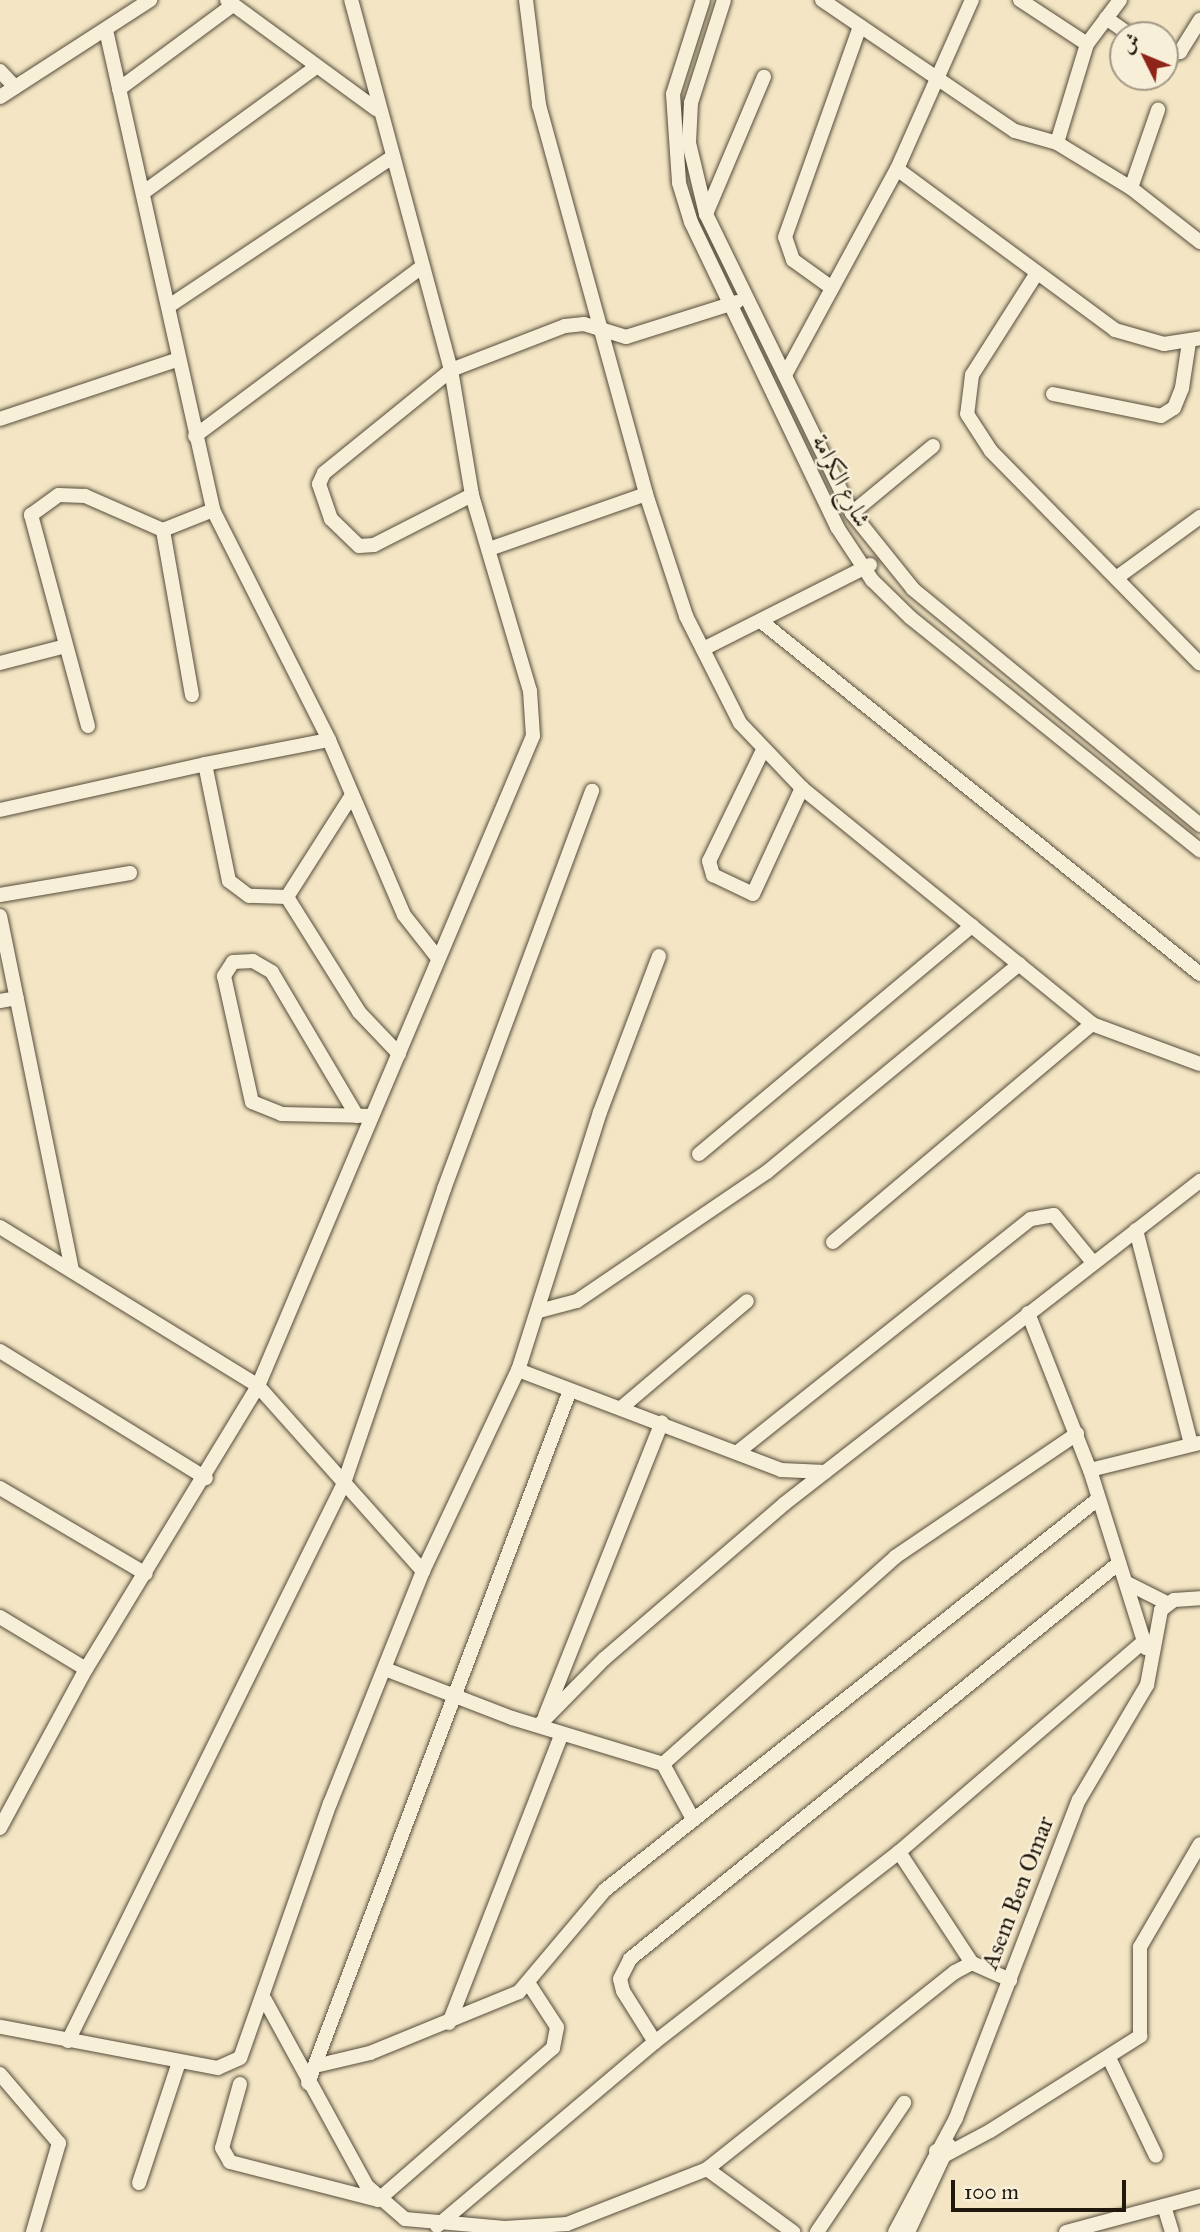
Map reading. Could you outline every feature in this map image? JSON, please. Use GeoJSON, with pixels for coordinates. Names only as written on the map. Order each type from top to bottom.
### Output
{"type":"FeatureCollection","features":[{"type":"Feature","properties":{"kind":"street"},"geometry":{"type":"LineString","coordinates":[[0,97],[149,0]]}},
{"type":"Feature","properties":{"kind":"street"},"geometry":{"type":"LineString","coordinates":[[0,1828],[86,1669],[206,1478],[258,1386],[364,1116],[399,1054],[437,957],[533,736],[530,691],[472,495],[451,370],[420,268],[392,157],[376,109],[351,0]]}},
{"type":"Feature","properties":{"kind":"street"},"geometry":{"type":"LineString","coordinates":[[526,0],[530,67],[597,328],[646,494],[722,693],[762,752],[802,788],[1092,1024],[1200,1064]]}},
{"type":"Feature","properties":{"kind":"street","name":"شارع الكرامة"},"geometry":{"type":"LineString","coordinates":[[703,0],[673,94],[672,155],[691,222],[836,527],[864,567],[933,637],[1200,850]]}},
{"type":"Feature","properties":{"kind":"street","name":"شارع الكرامة"},"geometry":{"type":"LineString","coordinates":[[724,0],[691,103],[689,143],[706,214],[745,299],[852,513],[881,556],[1200,825]]}},
{"type":"Feature","properties":{"kind":"street"},"geometry":{"type":"LineString","coordinates":[[822,0],[1015,131],[1057,143],[1132,188],[1200,242]]}},
{"type":"Feature","properties":{"kind":"street"},"geometry":{"type":"LineString","coordinates":[[785,375],[897,169],[972,0]]}},
{"type":"Feature","properties":{"kind":"street"},"geometry":{"type":"LineString","coordinates":[[1020,0],[1087,44]]}},
{"type":"Feature","properties":{"kind":"street"},"geometry":{"type":"LineString","coordinates":[[1057,143],[1087,44],[1120,0]]}},
{"type":"Feature","properties":{"kind":"street"},"geometry":{"type":"LineString","coordinates":[[119,89],[230,2],[376,109]]}},
{"type":"Feature","properties":{"kind":"street"},"geometry":{"type":"LineString","coordinates":[[1106,18],[1110,21]]}},
{"type":"Feature","properties":{"kind":"street"},"geometry":{"type":"LineString","coordinates":[[1179,52],[1200,20]]}},
{"type":"Feature","properties":{"kind":"street"},"geometry":{"type":"LineString","coordinates":[[832,288],[793,260],[785,237],[860,26]]}},
{"type":"Feature","properties":{"kind":"street"},"geometry":{"type":"LineString","coordinates":[[106,30],[169,306],[176,360],[213,510],[330,740],[404,915],[437,957]]}},
{"type":"Feature","properties":{"kind":"street"},"geometry":{"type":"LineString","coordinates":[[144,192],[316,67]]}},
{"type":"Feature","properties":{"kind":"street"},"geometry":{"type":"LineString","coordinates":[[0,71],[15,87]]}},
{"type":"Feature","properties":{"kind":"street"},"geometry":{"type":"LineString","coordinates":[[706,214],[764,77]]}},
{"type":"Feature","properties":{"kind":"street"},"geometry":{"type":"LineString","coordinates":[[1132,188],[1158,110]]}},
{"type":"Feature","properties":{"kind":"street"},"geometry":{"type":"LineString","coordinates":[[169,306],[392,157]]}},
{"type":"Feature","properties":{"kind":"street"},"geometry":{"type":"LineString","coordinates":[[897,169],[1035,276],[1115,330],[1164,344],[1195,340],[1174,408],[1161,416],[1053,394]]}},
{"type":"Feature","properties":{"kind":"street"},"geometry":{"type":"LineString","coordinates":[[195,436],[420,268]]}},
{"type":"Feature","properties":{"kind":"street"},"geometry":{"type":"LineString","coordinates":[[1035,276],[972,375],[967,414],[991,451],[1119,576],[1200,664]]}},
{"type":"Feature","properties":{"kind":"street"},"geometry":{"type":"LineString","coordinates":[[472,495],[373,545],[359,546],[331,519],[319,484],[324,472],[451,370],[565,326],[597,328],[626,337],[745,299]]}},
{"type":"Feature","properties":{"kind":"street"},"geometry":{"type":"LineString","coordinates":[[0,419],[176,360]]}},
{"type":"Feature","properties":{"kind":"street"},"geometry":{"type":"LineString","coordinates":[[852,513],[933,446]]}},
{"type":"Feature","properties":{"kind":"street"},"geometry":{"type":"LineString","coordinates":[[489,550],[646,494]]}},
{"type":"Feature","properties":{"kind":"street"},"geometry":{"type":"LineString","coordinates":[[88,726],[62,647],[34,537],[31,515],[37,506],[59,495],[85,496],[163,530],[213,510]]}},
{"type":"Feature","properties":{"kind":"street"},"geometry":{"type":"LineString","coordinates":[[1119,576],[1200,517]]}},
{"type":"Feature","properties":{"kind":"street"},"geometry":{"type":"LineString","coordinates":[[163,530],[192,695]]}},
{"type":"Feature","properties":{"kind":"street"},"geometry":{"type":"LineString","coordinates":[[703,649],[762,622],[881,556]]}},
{"type":"Feature","properties":{"kind":"street"},"geometry":{"type":"LineString","coordinates":[[762,622],[1200,974]]}},
{"type":"Feature","properties":{"kind":"street"},"geometry":{"type":"LineString","coordinates":[[0,663],[62,647]]}},
{"type":"Feature","properties":{"kind":"street"},"geometry":{"type":"LineString","coordinates":[[0,810],[205,764],[330,740]]}},
{"type":"Feature","properties":{"kind":"street"},"geometry":{"type":"LineString","coordinates":[[762,752],[709,861],[713,875],[753,894],[802,788]]}},
{"type":"Feature","properties":{"kind":"street"},"geometry":{"type":"LineString","coordinates":[[205,764],[229,881],[249,896],[287,897]]}},
{"type":"Feature","properties":{"kind":"street"},"geometry":{"type":"LineString","coordinates":[[68,2041],[344,1483],[444,1189],[592,791]]}},
{"type":"Feature","properties":{"kind":"street"},"geometry":{"type":"LineString","coordinates":[[287,897],[352,795]]}},
{"type":"Feature","properties":{"kind":"street"},"geometry":{"type":"LineString","coordinates":[[0,895],[130,873]]}},
{"type":"Feature","properties":{"kind":"street"},"geometry":{"type":"LineString","coordinates":[[287,897],[359,1012],[399,1054]]}},
{"type":"Feature","properties":{"kind":"street"},"geometry":{"type":"LineString","coordinates":[[0,916],[72,1269]]}},
{"type":"Feature","properties":{"kind":"street"},"geometry":{"type":"LineString","coordinates":[[699,1154],[972,926]]}},
{"type":"Feature","properties":{"kind":"street"},"geometry":{"type":"LineString","coordinates":[[0,2027],[179,2062],[223,2068],[236,2063],[265,2000],[330,1804],[423,1571],[518,1370],[539,1311],[600,1112],[659,956]]}},
{"type":"Feature","properties":{"kind":"street"},"geometry":{"type":"LineString","coordinates":[[253,961],[272,972],[364,1116],[281,1114],[251,1102],[224,976],[233,962],[253,961]]}},
{"type":"Feature","properties":{"kind":"street"},"geometry":{"type":"LineString","coordinates":[[539,1311],[577,1301],[767,1172],[1019,964]]}},
{"type":"Feature","properties":{"kind":"street"},"geometry":{"type":"LineString","coordinates":[[0,1001],[17,998]]}},
{"type":"Feature","properties":{"kind":"street"},"geometry":{"type":"LineString","coordinates":[[833,1242],[1092,1024]]}},
{"type":"Feature","properties":{"kind":"street"},"geometry":{"type":"LineString","coordinates":[[541,1723],[604,1659],[825,1472],[1028,1314],[1091,1260],[1136,1230],[1200,1181]]}},
{"type":"Feature","properties":{"kind":"street"},"geometry":{"type":"LineString","coordinates":[[739,1451],[1031,1219],[1054,1215],[1091,1260]]}},
{"type":"Feature","properties":{"kind":"street"},"geometry":{"type":"LineString","coordinates":[[0,1227],[258,1386],[423,1571]]}},
{"type":"Feature","properties":{"kind":"street"},"geometry":{"type":"LineString","coordinates":[[1090,1470],[1195,1443],[1136,1230]]}},
{"type":"Feature","properties":{"kind":"street"},"geometry":{"type":"LineString","coordinates":[[621,1408],[747,1301]]}},
{"type":"Feature","properties":{"kind":"street"},"geometry":{"type":"LineString","coordinates":[[1028,1314],[1090,1470],[1153,1667]]}},
{"type":"Feature","properties":{"kind":"street"},"geometry":{"type":"LineString","coordinates":[[1,1353],[206,1478]]}},
{"type":"Feature","properties":{"kind":"street"},"geometry":{"type":"LineString","coordinates":[[518,1370],[569,1393],[662,1422],[781,1469],[825,1472]]}},
{"type":"Feature","properties":{"kind":"street"},"geometry":{"type":"LineString","coordinates":[[308,2083],[458,1698],[496,1580],[569,1393]]}},
{"type":"Feature","properties":{"kind":"street"},"geometry":{"type":"LineString","coordinates":[[541,1723],[662,1422]]}},
{"type":"Feature","properties":{"kind":"street"},"geometry":{"type":"LineString","coordinates":[[663,1765],[895,1557],[1077,1434]]}},
{"type":"Feature","properties":{"kind":"street"},"geometry":{"type":"LineString","coordinates":[[0,1488],[146,1574]]}},
{"type":"Feature","properties":{"kind":"street"},"geometry":{"type":"LineString","coordinates":[[315,2066],[449,2022],[529,1984],[593,1902],[1098,1499]]}},
{"type":"Feature","properties":{"kind":"street"},"geometry":{"type":"LineString","coordinates":[[655,2042],[623,1991],[620,1979],[630,1959],[1119,1563]]}},
{"type":"Feature","properties":{"kind":"street"},"geometry":{"type":"LineString","coordinates":[[1126,1583],[1167,1603],[1200,1598]]}},
{"type":"Feature","properties":{"kind":"street","name":"Asem Ben Omar"},"geometry":{"type":"LineString","coordinates":[[942,2152],[1079,1800],[1153,1667],[1159,1615],[1167,1603]]}},
{"type":"Feature","properties":{"kind":"street"},"geometry":{"type":"LineString","coordinates":[[0,1617],[86,1669]]}},
{"type":"Feature","properties":{"kind":"street"},"geometry":{"type":"LineString","coordinates":[[437,2226],[655,2042],[899,1852],[1144,1642]]}},
{"type":"Feature","properties":{"kind":"street"},"geometry":{"type":"LineString","coordinates":[[385,1669],[458,1698],[541,1723],[561,1735],[663,1765],[694,1819]]}},
{"type":"Feature","properties":{"kind":"street"},"geometry":{"type":"LineString","coordinates":[[449,2022],[561,1735]]}},
{"type":"Feature","properties":{"kind":"street"},"geometry":{"type":"LineString","coordinates":[[895,2232],[942,2152],[1110,2060],[1140,2036],[1140,1947],[1200,1844]]}},
{"type":"Feature","properties":{"kind":"street"},"geometry":{"type":"LineString","coordinates":[[899,1852],[972,1963],[1010,1980]]}},
{"type":"Feature","properties":{"kind":"street"},"geometry":{"type":"LineString","coordinates":[[240,2084],[222,2148],[230,2162],[378,2200],[405,2220],[437,2226],[582,2221],[706,2169],[972,1963]]}},
{"type":"Feature","properties":{"kind":"street"},"geometry":{"type":"LineString","coordinates":[[378,2200],[553,2048],[557,2027],[529,1984]]}},
{"type":"Feature","properties":{"kind":"street"},"geometry":{"type":"LineString","coordinates":[[265,2000],[308,2083],[378,2200]]}},
{"type":"Feature","properties":{"kind":"street"},"geometry":{"type":"LineString","coordinates":[[1110,2060],[1156,2156]]}},
{"type":"Feature","properties":{"kind":"street"},"geometry":{"type":"LineString","coordinates":[[139,2183],[179,2062]]}},
{"type":"Feature","properties":{"kind":"street"},"geometry":{"type":"LineString","coordinates":[[0,2074],[59,2143],[33,2232]]}},
{"type":"Feature","properties":{"kind":"street"},"geometry":{"type":"LineString","coordinates":[[817,2232],[904,2103]]}},
{"type":"Feature","properties":{"kind":"street"},"geometry":{"type":"LineString","coordinates":[[908,2232],[942,2152]]}},
{"type":"Feature","properties":{"kind":"street"},"geometry":{"type":"LineString","coordinates":[[706,2169],[790,2231]]}},
{"type":"Feature","properties":{"kind":"street"},"geometry":{"type":"LineString","coordinates":[[1066,2232],[1200,2196]]}},
{"type":"Feature","properties":{"kind":"street"},"geometry":{"type":"LineString","coordinates":[[1164,2206],[1172,2232]]}}]}
